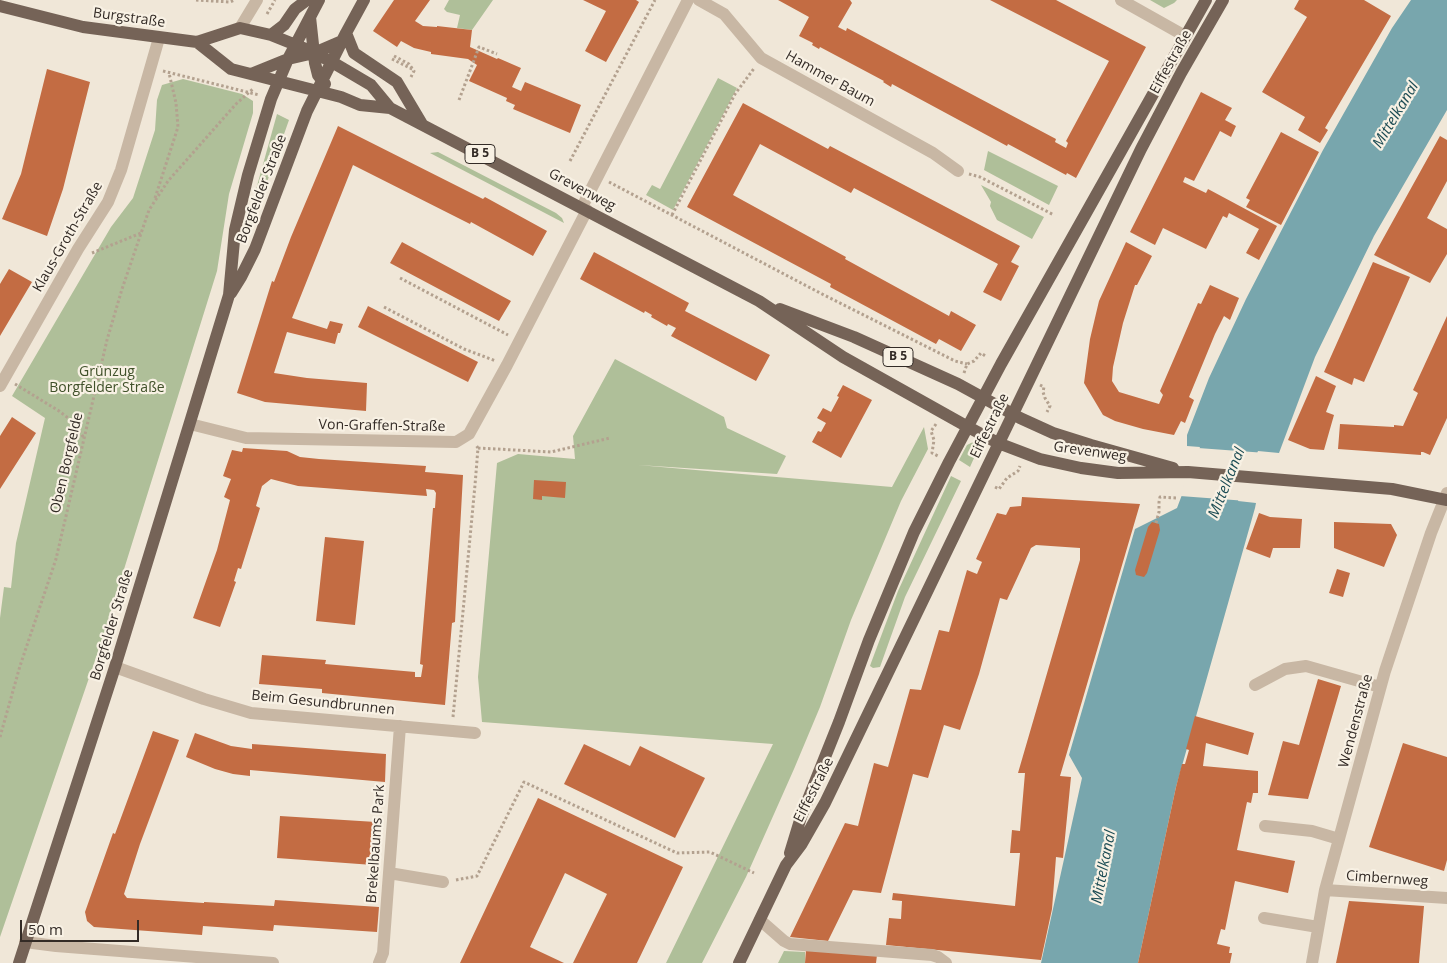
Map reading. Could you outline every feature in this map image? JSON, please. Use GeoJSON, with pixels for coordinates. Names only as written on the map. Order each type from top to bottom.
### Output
{"type":"FeatureCollection","features":[{"type":"Feature","properties":{"kind":"main road"},"geometry":{"type":"LineString","coordinates":[[271,35],[284,25],[295,8],[307,0]]}},
{"type":"Feature","properties":{"kind":"main road","name":"Borgfelder Straße"},"geometry":{"type":"LineString","coordinates":[[19,963],[115,667],[229,295],[235,230],[248,175],[278,81],[295,44],[319,0]]}},
{"type":"Feature","properties":{"kind":"main road","name":"Borgfelder Straße"},"geometry":{"type":"LineString","coordinates":[[229,295],[241,277],[255,249],[307,111],[364,0]]}},
{"type":"Feature","properties":{"kind":"main road","name":"Eiffestraße"},"geometry":{"type":"LineString","coordinates":[[739,963],[786,866],[801,817],[839,722],[868,640],[914,532],[948,462],[983,398],[1184,36],[1206,0]]}},
{"type":"Feature","properties":{"kind":"main road","name":"Eiffestraße"},"geometry":{"type":"LineString","coordinates":[[786,866],[801,845],[825,803],[1141,149],[1181,73],[1224,0]]}},
{"type":"Feature","properties":{"kind":"main road","name":"Burgstraße"},"geometry":{"type":"LineString","coordinates":[[0,6],[84,27],[197,42],[240,28]]}},
{"type":"Feature","properties":{"kind":"main road"},"geometry":{"type":"LineString","coordinates":[[197,42],[230,69],[278,81],[319,86],[310,17]]}},
{"type":"Feature","properties":{"kind":"main road","name":"B 5"},"geometry":{"type":"LineString","coordinates":[[240,28],[271,35],[295,44]]}},
{"type":"Feature","properties":{"kind":"main road"},"geometry":{"type":"LineString","coordinates":[[251,74],[288,59],[314,52],[344,37],[354,53],[373,68],[397,82],[422,124]]}},
{"type":"Feature","properties":{"kind":"main road","name":"Grevenweg"},"geometry":{"type":"LineString","coordinates":[[295,44],[314,52],[371,85],[390,108]]}},
{"type":"Feature","properties":{"kind":"main road","name":"Grevenweg"},"geometry":{"type":"LineString","coordinates":[[319,86],[341,98],[360,105],[390,108],[585,208],[759,301],[843,357],[968,427],[998,443],[1040,459],[1081,468],[1118,473],[1188,472],[1257,477],[1392,489],[1446,498]]}},
{"type":"Feature","properties":{"kind":"main road","name":"Grevenweg"},"geometry":{"type":"LineString","coordinates":[[759,301],[854,337],[958,384],[1012,414],[1053,433],[1091,446],[1188,472]]}},
{"type":"Feature","properties":{"kind":"street"},"geometry":{"type":"LineString","coordinates":[[240,28],[258,0]]}},
{"type":"Feature","properties":{"kind":"street"},"geometry":{"type":"LineString","coordinates":[[585,208],[598,176],[688,0]]}},
{"type":"Feature","properties":{"kind":"street","name":"Hammer Baum"},"geometry":{"type":"LineString","coordinates":[[699,0],[724,14],[761,58],[933,153],[958,171]]}},
{"type":"Feature","properties":{"kind":"street"},"geometry":{"type":"LineString","coordinates":[[1122,0],[1184,36]]}},
{"type":"Feature","properties":{"kind":"street","name":"Klaus-Groth-Straße"},"geometry":{"type":"LineString","coordinates":[[2,382],[78,249],[108,202],[121,170],[159,38]]}},
{"type":"Feature","properties":{"kind":"street","name":"Von-Graffen-Straße"},"geometry":{"type":"LineString","coordinates":[[190,424],[246,438],[456,442],[469,434],[507,365],[585,208]]}},
{"type":"Feature","properties":{"kind":"street","name":"Wendenstraße"},"geometry":{"type":"LineString","coordinates":[[1312,963],[1325,890],[1380,688],[1428,542],[1446,498]]}},
{"type":"Feature","properties":{"kind":"street"},"geometry":{"type":"LineString","coordinates":[[1255,685],[1285,669],[1306,666],[1380,688]]}},
{"type":"Feature","properties":{"kind":"street","name":"Beim Gesundbrunnen"},"geometry":{"type":"LineString","coordinates":[[115,667],[204,699],[251,712],[475,733]]}},
{"type":"Feature","properties":{"kind":"street","name":"Brekelbaums Park"},"geometry":{"type":"LineString","coordinates":[[383,961],[400,726]]}},
{"type":"Feature","properties":{"kind":"street"},"geometry":{"type":"LineString","coordinates":[[1265,826],[1312,831],[1339,839]]}},
{"type":"Feature","properties":{"kind":"street"},"geometry":{"type":"LineString","coordinates":[[389,873],[443,882]]}},
{"type":"Feature","properties":{"kind":"street","name":"Cimbernweg"},"geometry":{"type":"LineString","coordinates":[[1325,890],[1447,898]]}},
{"type":"Feature","properties":{"kind":"street"},"geometry":{"type":"LineString","coordinates":[[1264,918],[1318,927]]}},
{"type":"Feature","properties":{"kind":"street"},"geometry":{"type":"LineString","coordinates":[[760,920],[790,944],[932,955],[946,963]]}},
{"type":"Feature","properties":{"kind":"street"},"geometry":{"type":"LineString","coordinates":[[25,942],[64,947],[273,963]]}},
{"type":"Feature","properties":{"kind":"path"},"geometry":{"type":"LineString","coordinates":[[196,0],[230,2],[235,0]]}},
{"type":"Feature","properties":{"kind":"path"},"geometry":{"type":"LineString","coordinates":[[267,14],[275,0]]}},
{"type":"Feature","properties":{"kind":"path"},"geometry":{"type":"LineString","coordinates":[[570,161],[655,0]]}},
{"type":"Feature","properties":{"kind":"path"},"geometry":{"type":"LineString","coordinates":[[459,100],[479,47],[497,54]]}},
{"type":"Feature","properties":{"kind":"path"},"geometry":{"type":"LineString","coordinates":[[393,58],[409,64],[414,70],[411,77]]}},
{"type":"Feature","properties":{"kind":"path"},"geometry":{"type":"LineString","coordinates":[[672,215],[735,94],[761,58]]}},
{"type":"Feature","properties":{"kind":"path"},"geometry":{"type":"LineString","coordinates":[[154,200],[178,127],[176,103],[167,72],[254,94]]}},
{"type":"Feature","properties":{"kind":"path","name":"Oben Borgfelde"},"geometry":{"type":"LineString","coordinates":[[0,737],[20,666],[56,559],[107,340],[141,232],[154,200],[168,181],[247,92]]}},
{"type":"Feature","properties":{"kind":"path"},"geometry":{"type":"LineString","coordinates":[[958,171],[980,177],[1054,215]]}},
{"type":"Feature","properties":{"kind":"path"},"geometry":{"type":"LineString","coordinates":[[598,176],[955,361],[966,364],[974,361],[981,353],[987,357]]}},
{"type":"Feature","properties":{"kind":"path"},"geometry":{"type":"LineString","coordinates":[[78,249],[89,254],[141,232]]}},
{"type":"Feature","properties":{"kind":"path"},"geometry":{"type":"LineString","coordinates":[[400,278],[519,341]]}},
{"type":"Feature","properties":{"kind":"path"},"geometry":{"type":"LineString","coordinates":[[384,307],[464,349],[507,365]]}},
{"type":"Feature","properties":{"kind":"path"},"geometry":{"type":"LineString","coordinates":[[964,374],[966,364]]}},
{"type":"Feature","properties":{"kind":"path"},"geometry":{"type":"LineString","coordinates":[[2,382],[72,420],[84,439]]}},
{"type":"Feature","properties":{"kind":"path"},"geometry":{"type":"LineString","coordinates":[[1038,384],[1044,387],[1043,392],[1050,406],[1047,412]]}},
{"type":"Feature","properties":{"kind":"path"},"geometry":{"type":"LineString","coordinates":[[936,424],[931,431],[934,440],[932,453],[941,458]]}},
{"type":"Feature","properties":{"kind":"path"},"geometry":{"type":"LineString","coordinates":[[454,708],[478,448],[551,452],[610,438]]}},
{"type":"Feature","properties":{"kind":"path"},"geometry":{"type":"LineString","coordinates":[[995,487],[999,489],[1003,482],[1018,470],[1022,464]]}},
{"type":"Feature","properties":{"kind":"path"},"geometry":{"type":"LineString","coordinates":[[1156,523],[1160,497],[1176,498],[1177,496]]}},
{"type":"Feature","properties":{"kind":"path"},"geometry":{"type":"LineString","coordinates":[[443,882],[477,876],[524,782],[677,853],[710,852],[754,873]]}},
{"type":"Feature","properties":{"kind":"green space"},"geometry":{"type":"Polygon","coordinates":[[[449,0],[493,0],[472,30],[457,28],[460,15],[447,12],[444,9],[449,0]]]}},
{"type":"Feature","properties":{"kind":"green space"},"geometry":{"type":"Polygon","coordinates":[[[1150,0],[1177,0],[1164,8],[1150,0]]]}},
{"type":"Feature","properties":{"kind":"green space"},"geometry":{"type":"Polygon","coordinates":[[[718,78],[737,88],[673,210],[646,195],[652,185],[660,189],[718,78]]]}},
{"type":"Feature","properties":{"kind":"green space","name":"Grünzug Borgfelder Straße"},"geometry":{"type":"Polygon","coordinates":[[[183,79],[242,94],[253,101],[253,113],[229,194],[217,271],[101,643],[0,937],[0,618],[4,587],[11,588],[16,543],[45,418],[12,396],[111,227],[133,198],[155,130],[157,100],[162,85],[183,79]]]}},
{"type":"Feature","properties":{"kind":"green space"},"geometry":{"type":"Polygon","coordinates":[[[277,114],[289,120],[250,230],[245,229],[277,114]]]}},
{"type":"Feature","properties":{"kind":"green space"},"geometry":{"type":"Polygon","coordinates":[[[988,151],[1058,186],[1049,205],[984,170],[988,151]]]}},
{"type":"Feature","properties":{"kind":"green space"},"geometry":{"type":"Polygon","coordinates":[[[438,152],[556,213],[562,218],[564,223],[430,153],[438,152]]]}},
{"type":"Feature","properties":{"kind":"green space"},"geometry":{"type":"Polygon","coordinates":[[[981,185],[1044,217],[1032,239],[997,220],[990,206],[991,202],[981,185]]]}},
{"type":"Feature","properties":{"kind":"green space"},"geometry":{"type":"Polygon","coordinates":[[[615,359],[724,417],[727,428],[786,456],[777,474],[638,465],[892,487],[924,427],[928,449],[901,501],[851,620],[820,707],[794,769],[746,877],[702,963],[666,963],[773,744],[482,722],[478,677],[497,463],[518,454],[575,459],[573,436],[615,359]]]}},
{"type":"Feature","properties":{"kind":"green space"},"geometry":{"type":"Polygon","coordinates":[[[973,442],[976,443],[978,449],[970,467],[959,460],[967,445],[973,442]]]}},
{"type":"Feature","properties":{"kind":"green space"},"geometry":{"type":"Polygon","coordinates":[[[951,476],[961,481],[905,597],[880,667],[873,668],[870,666],[898,591],[951,476]]]}},
{"type":"Feature","properties":{"kind":"green space"},"geometry":{"type":"Polygon","coordinates":[[[784,951],[805,952],[805,963],[778,963],[784,951]]]}},
{"type":"Feature","properties":{"kind":"water","name":"Mittelkanal"},"geometry":{"type":"Polygon","coordinates":[[[1411,0],[1447,0],[1447,110],[1374,236],[1315,357],[1279,453],[1258,451],[1238,501],[1256,503],[1176,787],[1138,963],[1041,963],[1082,778],[1069,755],[1135,529],[1177,508],[1200,447],[1187,446],[1187,435],[1209,378],[1246,299],[1323,150],[1392,28],[1411,0]]]}},
{"type":"Feature","properties":{"kind":"pier"},"geometry":{"type":"Polygon","coordinates":[[[1198,448],[1266,453],[1259,453],[1241,499],[1247,501],[1180,496],[1198,448]]]}},
{"type":"Feature","properties":{"kind":"building"},"geometry":{"type":"Polygon","coordinates":[[[394,0],[430,0],[415,21],[423,26],[472,30],[470,47],[521,68],[512,87],[521,91],[525,82],[581,105],[570,133],[513,109],[515,105],[506,101],[507,98],[469,81],[477,65],[468,59],[431,54],[431,52],[414,48],[401,41],[397,47],[373,31],[394,0]]]}},
{"type":"Feature","properties":{"kind":"building"},"geometry":{"type":"Polygon","coordinates":[[[583,0],[636,0],[639,2],[606,62],[585,51],[606,11],[583,0]]]}},
{"type":"Feature","properties":{"kind":"building"},"geometry":{"type":"Polygon","coordinates":[[[778,0],[850,0],[852,3],[838,27],[846,31],[847,28],[1056,139],[1055,142],[1066,148],[1068,143],[1066,141],[1109,61],[990,0],[1056,0],[1146,47],[1076,178],[1067,173],[1066,175],[1008,144],[1007,146],[892,84],[891,87],[884,81],[820,47],[819,49],[812,45],[813,43],[799,36],[809,17],[778,0]]]}},
{"type":"Feature","properties":{"kind":"building"},"geometry":{"type":"Polygon","coordinates":[[[1299,0],[1364,0],[1391,16],[1325,128],[1328,130],[1320,143],[1298,130],[1305,117],[1262,92],[1307,17],[1294,9],[1299,0]]]}},
{"type":"Feature","properties":{"kind":"building"},"geometry":{"type":"Polygon","coordinates":[[[47,69],[90,82],[63,189],[47,236],[2,219],[21,174],[47,69]]]}},
{"type":"Feature","properties":{"kind":"building"},"geometry":{"type":"Polygon","coordinates":[[[1201,92],[1232,108],[1225,120],[1236,126],[1231,137],[1220,131],[1194,181],[1185,177],[1183,182],[1206,193],[1208,189],[1277,226],[1259,260],[1246,253],[1259,229],[1229,213],[1227,218],[1223,216],[1206,249],[1163,228],[1155,245],[1130,232],[1201,92]]]}},
{"type":"Feature","properties":{"kind":"building"},"geometry":{"type":"Polygon","coordinates":[[[743,103],[828,149],[830,146],[1020,246],[1011,262],[1019,266],[1001,301],[983,292],[998,264],[854,188],[851,193],[760,144],[733,195],[949,316],[951,311],[976,325],[961,351],[939,339],[936,344],[830,287],[831,284],[687,207],[743,103]]]}},
{"type":"Feature","properties":{"kind":"building"},"geometry":{"type":"Polygon","coordinates":[[[338,126],[483,199],[485,197],[547,231],[533,256],[471,222],[470,224],[353,165],[292,318],[327,329],[330,321],[343,324],[340,333],[338,333],[335,344],[287,332],[274,373],[367,383],[366,411],[265,402],[237,393],[272,281],[274,282],[338,126]]]}},
{"type":"Feature","properties":{"kind":"building"},"geometry":{"type":"Polygon","coordinates":[[[1281,132],[1319,152],[1281,225],[1246,207],[1250,200],[1246,198],[1281,132]]]}},
{"type":"Feature","properties":{"kind":"building"},"geometry":{"type":"Polygon","coordinates":[[[1440,136],[1447,140],[1447,181],[1427,218],[1447,229],[1447,254],[1430,283],[1374,255],[1440,136]]]}},
{"type":"Feature","properties":{"kind":"building"},"geometry":{"type":"Polygon","coordinates":[[[402,242],[511,301],[499,321],[390,263],[402,242]]]}},
{"type":"Feature","properties":{"kind":"building"},"geometry":{"type":"Polygon","coordinates":[[[1126,242],[1152,256],[1137,285],[1135,285],[1123,323],[1113,367],[1112,381],[1119,392],[1159,404],[1163,395],[1160,391],[1198,303],[1201,304],[1210,285],[1239,298],[1230,320],[1224,316],[1215,334],[1189,397],[1194,400],[1185,423],[1181,421],[1174,435],[1143,429],[1115,421],[1103,415],[1084,383],[1090,339],[1099,301],[1126,242]]]}},
{"type":"Feature","properties":{"kind":"building"},"geometry":{"type":"Polygon","coordinates":[[[594,252],[689,303],[685,311],[770,355],[756,381],[671,336],[676,328],[668,324],[667,326],[651,317],[652,315],[645,311],[644,313],[580,279],[594,252]]]}},
{"type":"Feature","properties":{"kind":"building"},"geometry":{"type":"Polygon","coordinates":[[[1373,262],[1410,277],[1364,382],[1354,378],[1352,385],[1324,372],[1373,262]]]}},
{"type":"Feature","properties":{"kind":"building"},"geometry":{"type":"Polygon","coordinates":[[[9,269],[32,282],[0,336],[0,284],[9,269]]]}},
{"type":"Feature","properties":{"kind":"building"},"geometry":{"type":"Polygon","coordinates":[[[368,306],[478,362],[468,382],[358,327],[368,306]]]}},
{"type":"Feature","properties":{"kind":"building"},"geometry":{"type":"Polygon","coordinates":[[[1447,316],[1447,418],[1430,455],[1423,452],[1421,452],[1421,455],[1338,449],[1340,424],[1403,426],[1418,393],[1413,390],[1447,316]]]}},
{"type":"Feature","properties":{"kind":"building"},"geometry":{"type":"Polygon","coordinates":[[[1316,376],[1336,386],[1326,412],[1334,415],[1324,450],[1310,449],[1288,440],[1316,376]]]}},
{"type":"Feature","properties":{"kind":"building"},"geometry":{"type":"Polygon","coordinates":[[[843,385],[872,400],[841,458],[812,442],[818,431],[821,432],[826,423],[817,418],[823,408],[831,412],[843,385]]]}},
{"type":"Feature","properties":{"kind":"building"},"geometry":{"type":"Polygon","coordinates":[[[12,417],[36,433],[0,489],[0,436],[12,417]]]}},
{"type":"Feature","properties":{"kind":"building"},"geometry":{"type":"Polygon","coordinates":[[[243,448],[287,451],[300,457],[319,459],[426,466],[425,472],[463,475],[455,622],[452,623],[445,705],[322,693],[322,689],[259,684],[262,655],[326,660],[325,664],[415,672],[415,677],[421,677],[423,665],[420,664],[433,508],[435,508],[436,493],[434,490],[426,489],[427,496],[298,486],[271,479],[262,486],[256,506],[260,508],[241,569],[238,568],[234,581],[236,582],[220,627],[193,618],[217,550],[230,500],[224,497],[231,479],[223,476],[232,450],[242,452],[243,448]]]}},
{"type":"Feature","properties":{"kind":"building"},"geometry":{"type":"Polygon","coordinates":[[[534,480],[566,482],[565,498],[542,496],[542,500],[533,499],[534,480]]]}},
{"type":"Feature","properties":{"kind":"building"},"geometry":{"type":"Polygon","coordinates":[[[1022,497],[1140,504],[1060,776],[1071,777],[1063,858],[1056,857],[1052,909],[1041,960],[886,945],[889,918],[901,919],[902,901],[892,900],[893,893],[1015,906],[1020,853],[1010,853],[1012,830],[1020,831],[1025,773],[1018,773],[1080,560],[1080,548],[1036,545],[1031,548],[1007,600],[1000,598],[979,674],[960,730],[944,725],[928,778],[913,774],[881,893],[853,890],[828,941],[790,937],[845,823],[858,826],[874,763],[888,767],[910,689],[921,690],[939,630],[949,632],[967,570],[977,574],[982,562],[976,559],[997,513],[1006,515],[1010,507],[1021,506],[1022,497]]]}},
{"type":"Feature","properties":{"kind":"building"},"geometry":{"type":"Polygon","coordinates":[[[1259,513],[1270,517],[1302,519],[1300,548],[1273,548],[1270,558],[1246,549],[1259,513]]]}},
{"type":"Feature","properties":{"kind":"building"},"geometry":{"type":"Polygon","coordinates":[[[1152,522],[1159,524],[1160,530],[1147,573],[1144,577],[1136,575],[1135,570],[1148,527],[1152,522]]]}},
{"type":"Feature","properties":{"kind":"building"},"geometry":{"type":"Polygon","coordinates":[[[1334,522],[1391,524],[1397,535],[1384,567],[1334,548],[1334,522]]]}},
{"type":"Feature","properties":{"kind":"building"},"geometry":{"type":"Polygon","coordinates":[[[325,537],[364,541],[355,625],[316,621],[325,537]]]}},
{"type":"Feature","properties":{"kind":"building"},"geometry":{"type":"Polygon","coordinates":[[[1337,569],[1350,573],[1343,597],[1329,593],[1337,569]]]}},
{"type":"Feature","properties":{"kind":"building"},"geometry":{"type":"Polygon","coordinates":[[[1318,679],[1341,686],[1308,799],[1268,795],[1283,741],[1299,745],[1318,679]]]}},
{"type":"Feature","properties":{"kind":"building"},"geometry":{"type":"Polygon","coordinates":[[[1195,716],[1254,733],[1248,755],[1206,743],[1203,766],[1258,771],[1258,793],[1253,793],[1251,803],[1247,802],[1237,850],[1295,861],[1288,893],[1235,881],[1225,930],[1221,929],[1217,944],[1230,947],[1229,953],[1232,953],[1230,963],[1138,963],[1176,787],[1182,764],[1185,764],[1189,750],[1186,749],[1195,716]]]}},
{"type":"Feature","properties":{"kind":"building"},"geometry":{"type":"Polygon","coordinates":[[[153,731],[179,740],[140,844],[124,894],[127,898],[274,906],[275,900],[379,907],[377,932],[274,925],[273,931],[203,926],[202,935],[94,927],[87,921],[85,912],[113,833],[115,834],[153,731]]]}},
{"type":"Feature","properties":{"kind":"building"},"geometry":{"type":"Polygon","coordinates":[[[195,733],[231,746],[252,749],[252,744],[386,754],[385,782],[250,770],[250,776],[233,774],[186,757],[195,733]]]}},
{"type":"Feature","properties":{"kind":"building"},"geometry":{"type":"Polygon","coordinates":[[[1403,743],[1447,757],[1447,860],[1444,871],[1369,847],[1403,743]]]}},
{"type":"Feature","properties":{"kind":"building"},"geometry":{"type":"Polygon","coordinates":[[[584,744],[630,766],[640,746],[705,778],[675,838],[564,784],[584,744]]]}},
{"type":"Feature","properties":{"kind":"building"},"geometry":{"type":"Polygon","coordinates":[[[538,798],[683,867],[637,963],[573,963],[607,894],[565,873],[530,947],[564,963],[460,963],[538,798]]]}},
{"type":"Feature","properties":{"kind":"building"},"geometry":{"type":"Polygon","coordinates":[[[280,816],[376,822],[373,865],[277,858],[280,816]]]}},
{"type":"Feature","properties":{"kind":"building"},"geometry":{"type":"Polygon","coordinates":[[[1349,901],[1424,906],[1419,963],[1336,963],[1349,901]]]}},
{"type":"Feature","properties":{"kind":"building"},"geometry":{"type":"Polygon","coordinates":[[[806,950],[877,955],[876,963],[805,963],[806,950]]]}}]}
